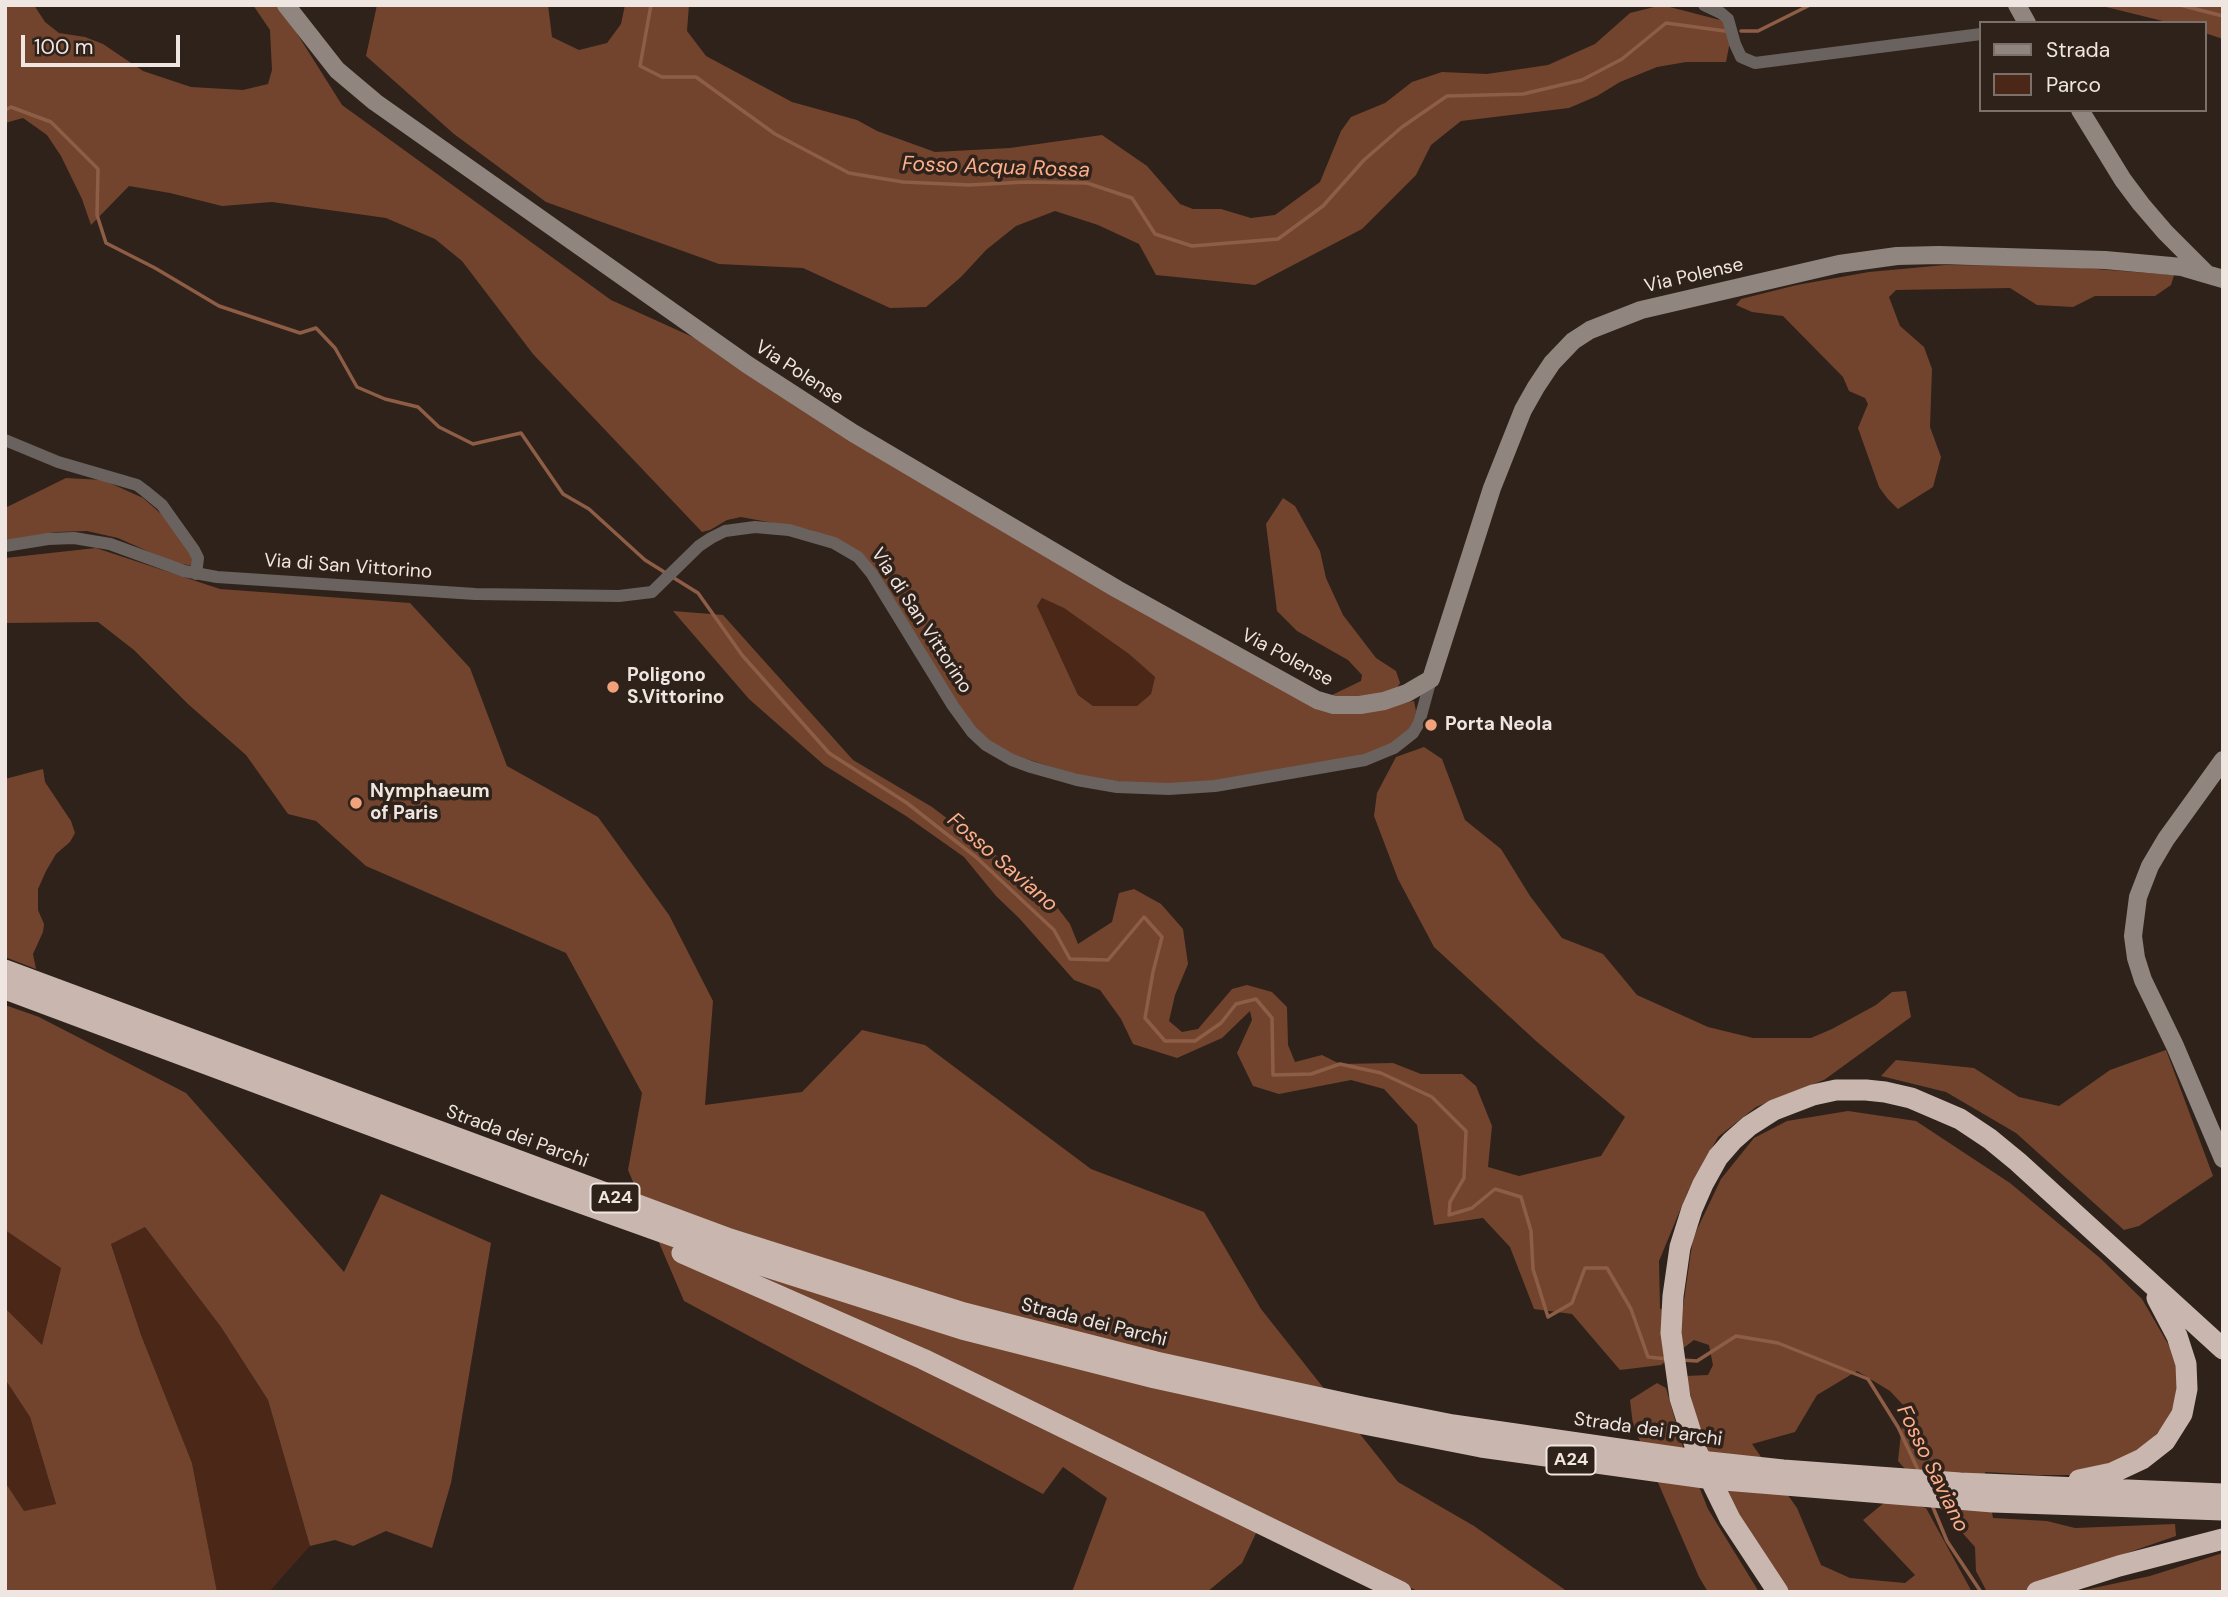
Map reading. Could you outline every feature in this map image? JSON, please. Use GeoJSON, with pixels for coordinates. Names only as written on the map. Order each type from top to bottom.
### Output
{"type":"FeatureCollection","features":[{"type":"Feature","properties":{"kind":"highway","name":"Strada dei Parchi"},"geometry":{"type":"LineString","coordinates":[[5,970],[85,1009],[533,1186],[704,1247],[883,1305],[1016,1344],[1521,1436],[1756,1467],[1993,1493],[2223,1510]]}},
{"type":"Feature","properties":{"kind":"highway","name":"Strada dei Parchi"},"geometry":{"type":"LineString","coordinates":[[5,989],[85,1009],[730,1239],[1156,1370]]}},
{"type":"Feature","properties":{"kind":"highway"},"geometry":{"type":"LineString","coordinates":[[1778,1592],[1721,1504],[1697,1452],[1680,1398],[1672,1349],[1672,1307],[1680,1247],[1703,1184],[1724,1150],[1749,1126],[1774,1110],[1813,1095],[1842,1090],[1878,1091],[1911,1098],[1944,1111],[1975,1129],[2018,1162],[2223,1349]]}},
{"type":"Feature","properties":{"kind":"highway"},"geometry":{"type":"LineString","coordinates":[[533,1186],[910,1353],[1401,1592]]}},
{"type":"Feature","properties":{"kind":"highway"},"geometry":{"type":"LineString","coordinates":[[1993,1493],[2103,1476],[2142,1459],[2168,1436],[2179,1420],[2186,1402],[2187,1371],[2177,1336],[2149,1283]]}},
{"type":"Feature","properties":{"kind":"highway","name":"Strada dei Parchi"},"geometry":{"type":"LineString","coordinates":[[1993,1493],[2223,1494]]}},
{"type":"Feature","properties":{"kind":"highway"},"geometry":{"type":"LineString","coordinates":[[2037,1592],[2119,1566],[2223,1539]]}},
{"type":"Feature","properties":{"kind":"street","name":"Via Polense"},"geometry":{"type":"LineString","coordinates":[[286,5],[337,70],[375,102],[710,340],[823,414],[1118,589],[1321,702],[1346,706],[1376,703],[1399,696],[1431,679],[1492,488],[1523,410],[1552,363],[1573,341],[1590,330],[1642,310],[1828,266],[1886,257],[1939,255],[2089,259],[2177,266],[2223,279]]}},
{"type":"Feature","properties":{"kind":"street"},"geometry":{"type":"LineString","coordinates":[[1704,5],[1728,19],[1741,57],[1755,63],[1980,34]]}},
{"type":"Feature","properties":{"kind":"street"},"geometry":{"type":"LineString","coordinates":[[2017,5],[2026,21]]}},
{"type":"Feature","properties":{"kind":"street"},"geometry":{"type":"LineString","coordinates":[[2081,112],[2141,204],[2205,272]]}},
{"type":"Feature","properties":{"kind":"street"},"geometry":{"type":"LineString","coordinates":[[5,440],[58,462],[137,485],[162,505],[194,550],[198,558],[196,574]]}},
{"type":"Feature","properties":{"kind":"street","name":"Via di San Vittorino"},"geometry":{"type":"LineString","coordinates":[[5,546],[48,539],[86,539],[116,545],[196,574],[398,590],[619,596],[643,595],[655,590],[684,560],[711,538],[731,530],[789,530],[844,547],[858,557],[872,574],[953,706],[979,739],[1012,760],[1102,785],[1169,789],[1203,787],[1365,760],[1394,748],[1413,733],[1419,723],[1431,679]]}},
{"type":"Feature","properties":{"kind":"street"},"geometry":{"type":"LineString","coordinates":[[2223,760],[2166,839],[2150,866],[2137,897],[2133,936],[2143,980],[2175,1046],[2223,1159]]}},
{"type":"Feature","properties":{"kind":"green space"},"geometry":{"type":"Polygon","coordinates":[[[1043,598],[1064,608],[1129,654],[1155,677],[1151,694],[1137,706],[1093,706],[1078,695],[1037,606],[1043,598]]]}},
{"type":"Feature","properties":{"kind":"green space"},"geometry":{"type":"Polygon","coordinates":[[[145,1227],[221,1327],[268,1400],[310,1546],[269,1592],[217,1592],[192,1463],[141,1335],[111,1243],[145,1227]]]}},
{"type":"Feature","properties":{"kind":"green space"},"geometry":{"type":"Polygon","coordinates":[[[5,1230],[61,1267],[42,1345],[5,1308],[5,1230]]]}},
{"type":"Feature","properties":{"kind":"green space"},"geometry":{"type":"Polygon","coordinates":[[[5,1379],[30,1417],[56,1504],[24,1511],[5,1482],[5,1379]]]}},
{"type":"Feature","properties":{"kind":"shaded area"},"geometry":{"type":"Polygon","coordinates":[[[5,5],[34,5],[45,22],[59,33],[85,37],[103,44],[143,71],[191,87],[243,90],[268,84],[272,70],[270,30],[253,5],[279,5],[342,105],[611,300],[708,344],[851,437],[1359,713],[1414,701],[1414,721],[1407,733],[1392,744],[1364,756],[1241,778],[1190,784],[1135,784],[1078,775],[1014,755],[989,741],[957,703],[876,572],[811,530],[741,517],[727,520],[702,532],[533,354],[462,261],[435,239],[386,218],[272,202],[222,206],[129,186],[91,225],[82,199],[61,156],[47,135],[23,118],[5,123],[5,5]],[[1042,598],[1037,606],[1078,695],[1093,706],[1137,706],[1151,694],[1155,677],[1129,654],[1064,608],[1042,598]]]}},
{"type":"Feature","properties":{"kind":"shaded area"},"geometry":{"type":"Polygon","coordinates":[[[377,5],[548,5],[552,37],[579,50],[607,43],[621,24],[625,5],[689,5],[687,31],[706,56],[792,102],[857,120],[877,131],[935,152],[1010,148],[1102,135],[1147,166],[1180,204],[1193,209],[1221,209],[1251,218],[1275,215],[1320,182],[1341,131],[1351,117],[1385,103],[1412,82],[1442,72],[1487,74],[1548,65],[1595,44],[1630,13],[1662,5],[1720,20],[1728,26],[1730,41],[1726,62],[1686,62],[1657,67],[1569,108],[1461,121],[1431,145],[1416,175],[1362,229],[1255,285],[1156,275],[1139,244],[1098,225],[1055,211],[1016,226],[986,250],[961,277],[926,307],[890,308],[803,268],[719,264],[546,202],[454,134],[366,56],[377,5]]]}},
{"type":"Feature","properties":{"kind":"shaded area"},"geometry":{"type":"Polygon","coordinates":[[[2098,5],[2223,5],[2223,39],[2207,34],[2207,21],[2163,21],[2098,5]]]}},
{"type":"Feature","properties":{"kind":"shaded area"},"geometry":{"type":"Polygon","coordinates":[[[1945,265],[2057,266],[2174,275],[2171,285],[2155,296],[2095,296],[2073,307],[2037,305],[2010,288],[1896,290],[1889,297],[1900,326],[1924,347],[1932,369],[1930,427],[1941,457],[1933,487],[1898,509],[1879,487],[1858,428],[1868,404],[1865,398],[1849,391],[1843,377],[1783,316],[1752,312],[1736,305],[1741,299],[1797,285],[1869,272],[1945,265]]]}},
{"type":"Feature","properties":{"kind":"shaded area"},"geometry":{"type":"Polygon","coordinates":[[[66,478],[103,480],[143,498],[167,519],[195,558],[193,566],[172,562],[118,538],[87,531],[56,532],[5,541],[5,508],[66,478]]]}},
{"type":"Feature","properties":{"kind":"shaded area"},"geometry":{"type":"Polygon","coordinates":[[[1283,498],[1295,506],[1320,551],[1326,578],[1343,615],[1376,658],[1396,671],[1400,683],[1393,694],[1332,702],[1332,695],[1361,681],[1362,675],[1348,660],[1297,631],[1277,611],[1266,524],[1283,498]]]}},
{"type":"Feature","properties":{"kind":"shaded area"},"geometry":{"type":"Polygon","coordinates":[[[96,548],[220,589],[410,603],[470,668],[507,766],[598,817],[669,915],[713,1001],[705,1105],[802,1092],[862,1030],[925,1045],[1091,1169],[1204,1212],[1261,1309],[1398,1482],[1474,1526],[1568,1592],[1419,1592],[1265,1514],[1242,1563],[1207,1592],[1072,1592],[1107,1498],[1063,1467],[1043,1494],[684,1301],[628,1170],[642,1093],[566,953],[366,866],[316,821],[288,814],[246,755],[188,704],[134,650],[98,622],[5,623],[5,558],[96,548]]]}},
{"type":"Feature","properties":{"kind":"shaded area"},"geometry":{"type":"Polygon","coordinates":[[[673,611],[723,615],[853,760],[932,807],[1046,893],[1070,924],[1078,944],[1112,922],[1119,893],[1134,889],[1161,904],[1183,929],[1188,964],[1175,995],[1169,1021],[1182,1032],[1198,1029],[1232,989],[1247,985],[1272,992],[1287,1007],[1288,1045],[1295,1062],[1322,1055],[1340,1064],[1393,1063],[1421,1074],[1462,1074],[1476,1086],[1492,1126],[1488,1167],[1519,1176],[1601,1156],[1625,1117],[1536,1041],[1434,947],[1398,879],[1374,816],[1377,793],[1396,757],[1424,747],[1442,759],[1465,820],[1501,849],[1530,896],[1562,938],[1603,954],[1637,995],[1708,1027],[1753,1038],[1811,1038],[1876,1005],[1892,992],[1906,991],[1911,1017],[1824,1080],[1756,1107],[1718,1137],[1688,1191],[1659,1261],[1660,1309],[1683,1307],[1693,1238],[1721,1179],[1754,1138],[1787,1121],[1848,1111],[1916,1121],[2010,1183],[2100,1258],[2142,1299],[2175,1356],[2179,1388],[2177,1406],[2165,1425],[2136,1455],[2086,1475],[1985,1472],[1993,1518],[2047,1521],[2075,1528],[2175,1524],[2176,1536],[2032,1586],[2033,1592],[1987,1592],[1976,1571],[1975,1547],[1898,1461],[1904,1406],[1890,1391],[1857,1371],[1817,1395],[1795,1432],[1752,1444],[1797,1508],[1821,1565],[1850,1578],[1905,1583],[1915,1575],[1863,1520],[1890,1498],[1926,1508],[1972,1592],[1789,1592],[1727,1499],[1699,1430],[1686,1376],[1708,1375],[1713,1365],[1709,1345],[1694,1340],[1661,1365],[1620,1370],[1572,1314],[1534,1309],[1510,1247],[1483,1218],[1434,1225],[1417,1125],[1384,1089],[1351,1080],[1279,1094],[1253,1086],[1237,1053],[1252,1020],[1250,1011],[1222,1038],[1177,1058],[1133,1044],[1121,1019],[1100,990],[1074,980],[996,896],[964,857],[906,816],[824,765],[749,699],[673,611]]]}},
{"type":"Feature","properties":{"kind":"shaded area"},"geometry":{"type":"Polygon","coordinates":[[[43,769],[45,782],[71,821],[75,833],[70,842],[56,854],[38,889],[38,910],[44,924],[33,954],[36,969],[5,957],[5,779],[43,769]]]}},
{"type":"Feature","properties":{"kind":"shaded area"},"geometry":{"type":"Polygon","coordinates":[[[5,1005],[39,1017],[186,1093],[344,1272],[381,1194],[491,1243],[451,1483],[432,1548],[386,1531],[353,1546],[335,1540],[310,1546],[268,1400],[221,1327],[145,1227],[111,1244],[141,1335],[192,1463],[217,1592],[5,1592],[5,1482],[24,1511],[56,1504],[30,1417],[5,1379],[5,1308],[42,1345],[61,1268],[5,1230],[5,1005]]]}},
{"type":"Feature","properties":{"kind":"shaded area"},"geometry":{"type":"Polygon","coordinates":[[[2166,1050],[2213,1176],[2139,1226],[2124,1230],[2016,1133],[1946,1092],[1881,1076],[1896,1060],[1974,1068],[2019,1097],[2059,1106],[2110,1070],[2166,1050]]]}},
{"type":"Feature","properties":{"kind":"shaded area"},"geometry":{"type":"Polygon","coordinates":[[[1657,1383],[1666,1388],[1682,1444],[1708,1509],[1759,1592],[1708,1592],[1699,1577],[1633,1425],[1630,1400],[1657,1383]]]}},
{"type":"Feature","properties":{"kind":"shaded area"},"geometry":{"type":"Polygon","coordinates":[[[2223,1553],[2223,1592],[2075,1592],[2150,1576],[2223,1553]]]}},
{"type":"Feature","properties":{"kind":"waterway","name":"Fosso Acqua Rossa"},"geometry":{"type":"LineString","coordinates":[[651,5],[640,66],[662,77],[696,77],[775,134],[849,173],[903,182],[969,185],[1087,183],[1132,198],[1155,234],[1192,246],[1278,239],[1323,206],[1364,160],[1402,127],[1447,96],[1523,94],[1582,80],[1622,59],[1666,23],[1725,31]]}},
{"type":"Feature","properties":{"kind":"waterway","name":"Fosso Acqua Rossa"},"geometry":{"type":"LineString","coordinates":[[1741,31],[1758,31],[1810,5]]}},
{"type":"Feature","properties":{"kind":"waterway","name":"Fosso Acqua Rossa"},"geometry":{"type":"LineString","coordinates":[[2180,5],[2223,16]]}},
{"type":"Feature","properties":{"kind":"waterway","name":"Fosso Saviano"},"geometry":{"type":"LineString","coordinates":[[5,110],[11,107],[51,122],[98,169],[97,215],[106,243],[219,306],[300,333],[316,328],[335,348],[357,387],[385,399],[418,407],[439,427],[473,444],[521,433],[563,494],[589,509],[645,560],[698,593],[742,655],[829,753],[907,803],[976,857],[1054,930],[1070,959],[1108,960],[1144,917],[1162,937],[1145,1018],[1165,1041],[1195,1041],[1221,1023],[1236,1004],[1256,999],[1272,1018],[1273,1075],[1311,1074],[1340,1064],[1381,1073],[1432,1097],[1466,1131],[1464,1178],[1450,1202],[1449,1215],[1472,1208],[1495,1189],[1521,1197],[1531,1231],[1533,1269],[1548,1317],[1572,1303],[1585,1268],[1607,1268],[1631,1309],[1648,1357],[1667,1359]]}},
{"type":"Feature","properties":{"kind":"waterway","name":"Fosso Saviano"},"geometry":{"type":"LineString","coordinates":[[1681,1360],[1697,1361],[1736,1336],[1778,1343],[1868,1379],[1898,1427],[1919,1472]]}},
{"type":"Feature","properties":{"kind":"waterway","name":"Fosso Saviano"},"geometry":{"type":"LineString","coordinates":[[1932,1505],[1947,1541],[1981,1592]]}},
{"type":"Feature","properties":{"kind":"place","name":"Poligono S.Vittorino"},"geometry":{"type":"Point","coordinates":[613,687]}},
{"type":"Feature","properties":{"kind":"place","name":"Porta Neola"},"geometry":{"type":"Point","coordinates":[1431,725]}},
{"type":"Feature","properties":{"kind":"place","name":"Nymphaeum of Paris"},"geometry":{"type":"Point","coordinates":[356,803]}}]}
